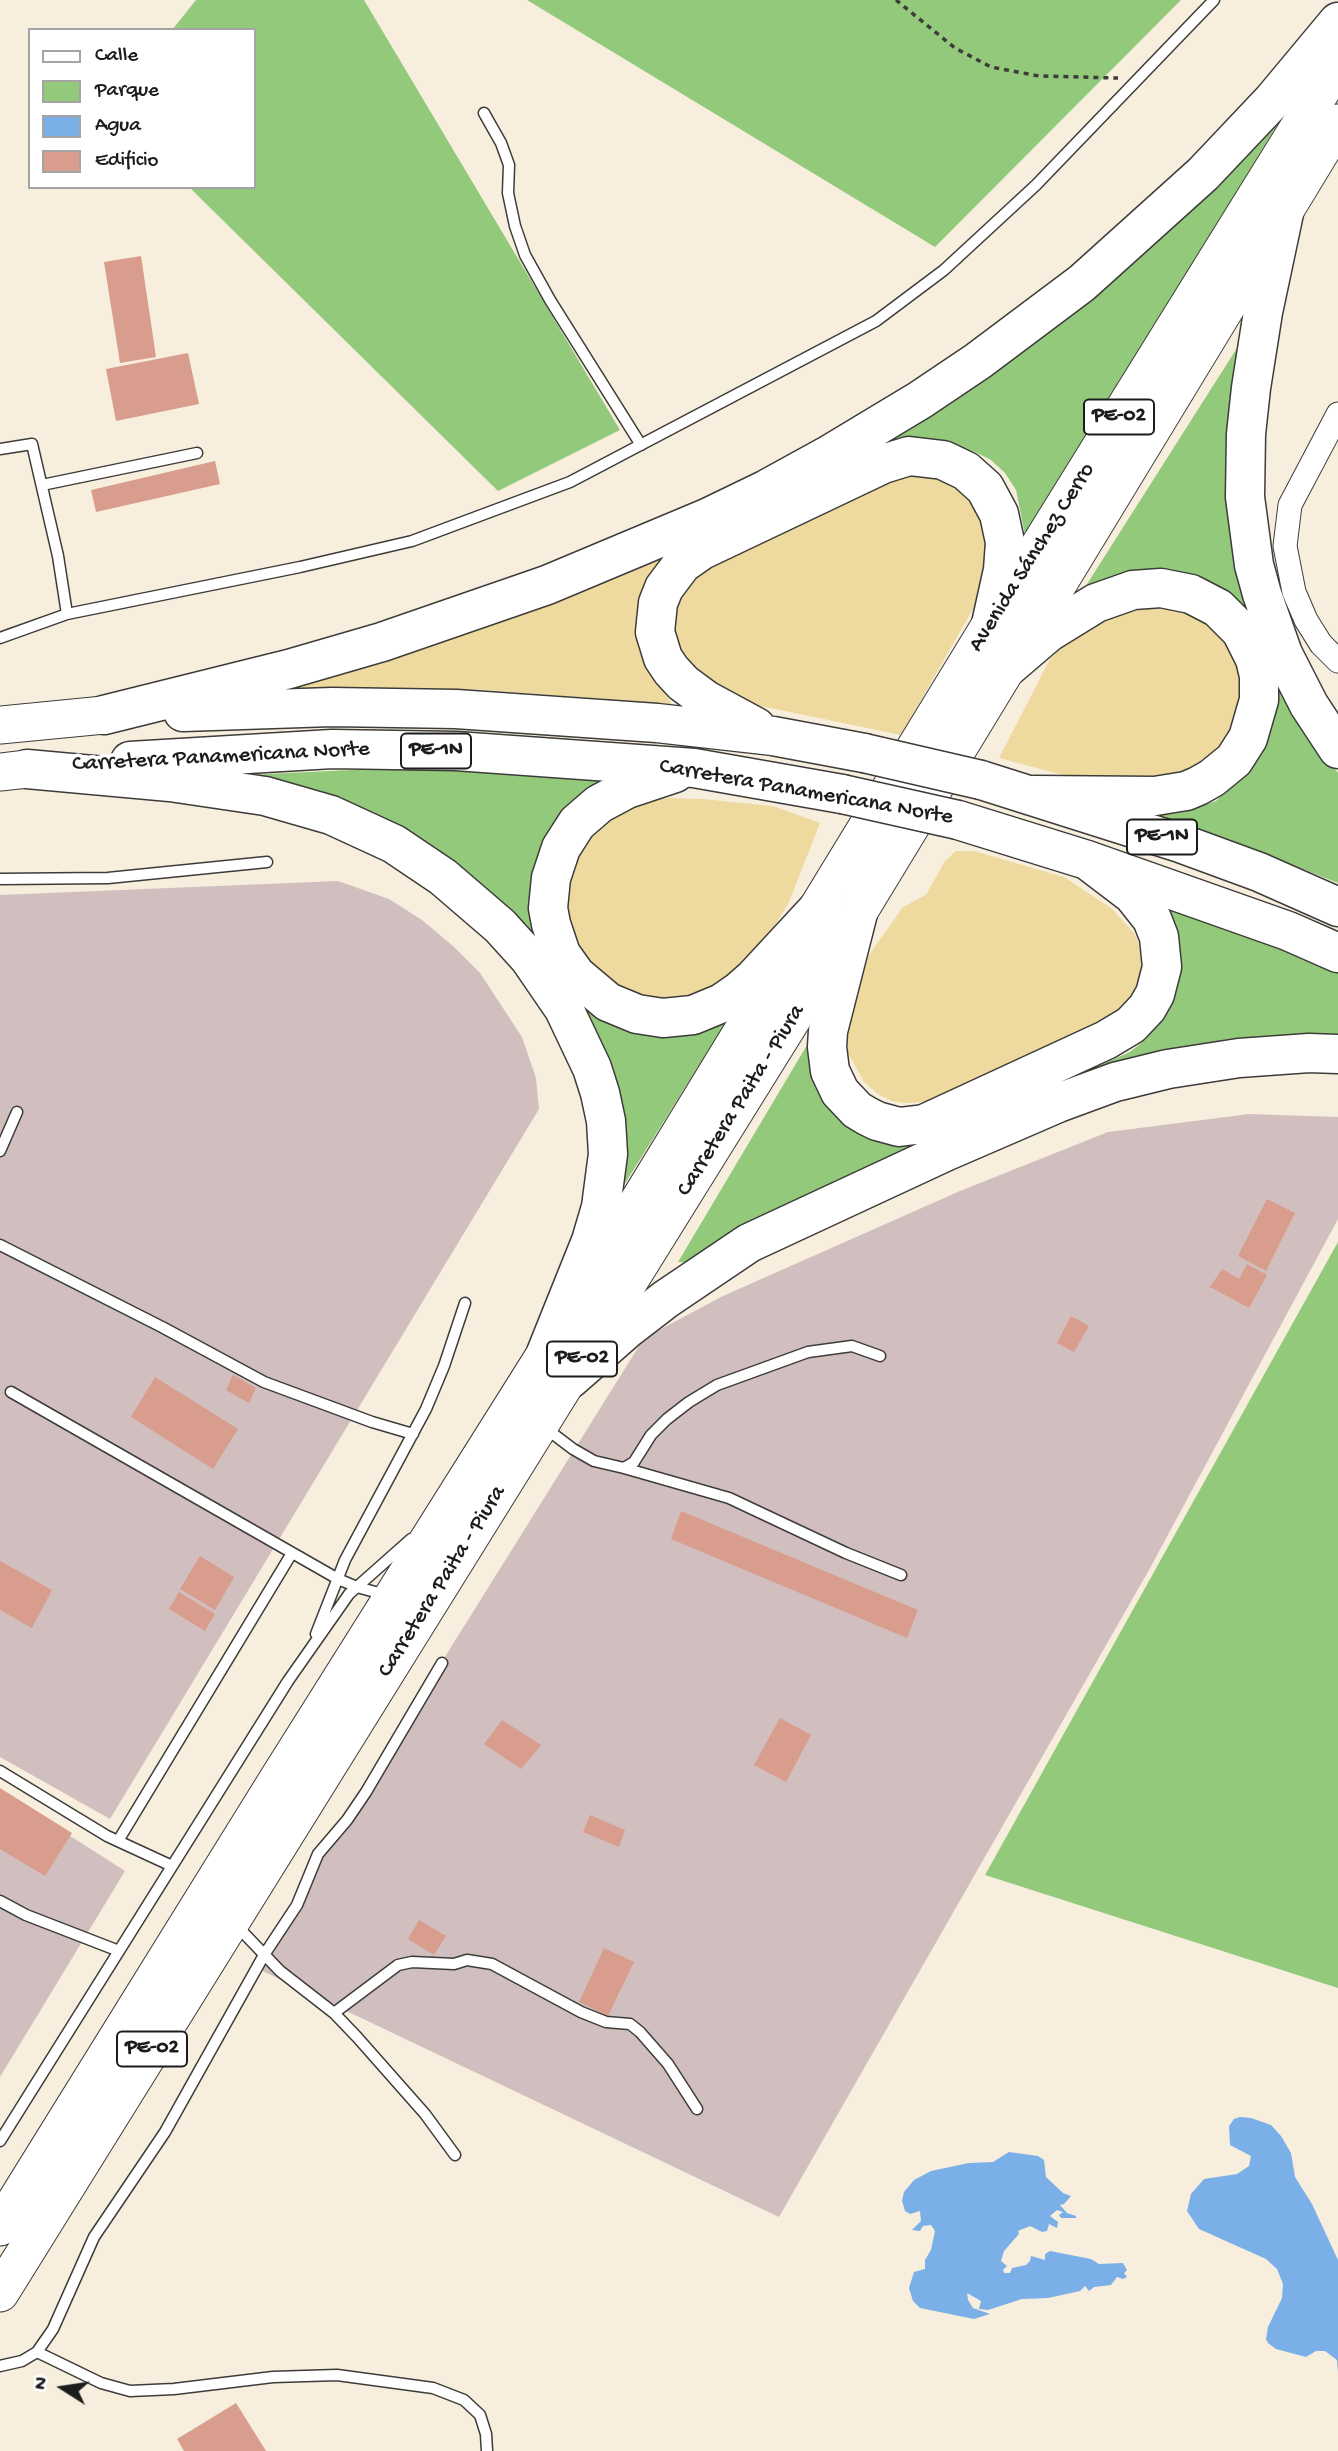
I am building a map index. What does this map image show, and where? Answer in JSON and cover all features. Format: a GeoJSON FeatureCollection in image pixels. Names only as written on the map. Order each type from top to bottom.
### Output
{"type":"FeatureCollection","features":[{"type":"Feature","properties":{"kind":"highway"},"geometry":{"type":"LineString","coordinates":[[104,715],[382,642],[547,585],[706,518],[827,456],[920,400],[1082,284],[1203,174],[1273,100],[1338,22]]}},
{"type":"Feature","properties":{"kind":"highway","name":"Avenida Sánchez Cerro"},"geometry":{"type":"LineString","coordinates":[[817,910],[1338,64]]}},
{"type":"Feature","properties":{"kind":"highway","name":"Avenida Sánchez Cerro"},"geometry":{"type":"LineString","coordinates":[[883,870],[1338,123]]}},
{"type":"Feature","properties":{"kind":"highway"},"geometry":{"type":"LineString","coordinates":[[1284,213],[1263,312],[1251,388],[1246,434],[1245,497],[1254,565],[1283,654],[1309,705],[1338,749]]}},
{"type":"Feature","properties":{"kind":"highway"},"geometry":{"type":"LineString","coordinates":[[773,736],[706,700],[682,683],[663,658],[657,644],[656,617],[664,588],[682,564],[702,550],[883,464],[909,456],[943,460],[966,471],[985,488],[1003,526],[1005,556],[991,624]]}},
{"type":"Feature","properties":{"kind":"highway"},"geometry":{"type":"LineString","coordinates":[[1008,667],[1049,632],[1097,603],[1133,590],[1161,588],[1191,594],[1225,614],[1241,631],[1250,646],[1259,676],[1259,700],[1248,738],[1224,769],[1198,786],[1186,791],[1155,796],[1034,795]]}},
{"type":"Feature","properties":{"kind":"highway","name":"Carretera Panamericana Norte"},"geometry":{"type":"LineString","coordinates":[[0,725],[104,715],[332,707],[456,709],[630,721],[773,736],[863,753],[1034,795],[1259,872],[1338,907]]}},
{"type":"Feature","properties":{"kind":"highway","name":"Carretera Panamericana Norte"},"geometry":{"type":"LineString","coordinates":[[13,771],[178,757],[332,749],[469,752],[694,768],[842,794],[958,820],[1087,860],[1288,931],[1338,953]]}},
{"type":"Feature","properties":{"kind":"highway"},"geometry":{"type":"LineString","coordinates":[[694,768],[615,794],[587,813],[569,834],[555,862],[548,892],[548,908],[561,954],[576,975],[597,994],[620,1009],[663,1018],[693,1015],[722,1003],[746,985],[817,910]]}},
{"type":"Feature","properties":{"kind":"highway"},"geometry":{"type":"LineString","coordinates":[[13,771],[170,782],[265,796],[331,815],[394,844],[443,877],[500,926],[529,958],[564,1009],[592,1068],[606,1121],[608,1154],[598,1218],[558,1366]]}},
{"type":"Feature","properties":{"kind":"highway"},"geometry":{"type":"LineString","coordinates":[[858,913],[828,1031],[830,1071],[840,1092],[867,1116],[899,1126],[924,1124],[1106,1040],[1131,1025],[1147,1008],[1155,994],[1162,967],[1159,937],[1152,919],[1133,895],[1087,860]]}},
{"type":"Feature","properties":{"kind":"highway","name":"Carretera Paita - Piura"},"geometry":{"type":"LineString","coordinates":[[0,2227],[452,1503],[558,1366],[858,913],[883,870]]}},
{"type":"Feature","properties":{"kind":"highway","name":"Carretera Paita - Piura"},"geometry":{"type":"LineString","coordinates":[[0,2294],[541,1425],[558,1366],[817,910]]}},
{"type":"Feature","properties":{"kind":"highway"},"geometry":{"type":"LineString","coordinates":[[558,1366],[627,1329],[716,1264],[750,1243],[947,1151],[1058,1103],[1115,1082],[1180,1067],[1283,1055],[1338,1054]]}},
{"type":"Feature","properties":{"kind":"street"},"geometry":{"type":"LineString","coordinates":[[1338,414],[1290,505],[1284,546],[1294,592],[1307,620],[1321,644],[1338,661]]}},
{"type":"Feature","properties":{"kind":"lane"},"geometry":{"type":"LineString","coordinates":[[0,638],[67,614],[300,567],[412,541],[570,482],[641,445],[876,321],[944,270],[1026,194],[1214,0]]}},
{"type":"Feature","properties":{"kind":"lane"},"geometry":{"type":"LineString","coordinates":[[484,113],[509,164],[508,193],[525,255],[550,300],[641,445]]}},
{"type":"Feature","properties":{"kind":"lane"},"geometry":{"type":"LineString","coordinates":[[0,449],[32,444],[58,556],[67,614]]}},
{"type":"Feature","properties":{"kind":"lane"},"geometry":{"type":"LineString","coordinates":[[42,485],[197,453]]}},
{"type":"Feature","properties":{"kind":"lane"},"geometry":{"type":"LineString","coordinates":[[0,879],[108,878],[267,862]]}},
{"type":"Feature","properties":{"kind":"lane"},"geometry":{"type":"LineString","coordinates":[[0,1151],[17,1112]]}},
{"type":"Feature","properties":{"kind":"lane"},"geometry":{"type":"LineString","coordinates":[[0,1245],[162,1326],[264,1382],[372,1422],[413,1434]]}},
{"type":"Feature","properties":{"kind":"lane"},"geometry":{"type":"LineString","coordinates":[[310,1650],[345,1560],[413,1434],[444,1366],[465,1303]]}},
{"type":"Feature","properties":{"kind":"lane"},"geometry":{"type":"LineString","coordinates":[[624,1468],[634,1462],[651,1435],[667,1419],[717,1385],[808,1352],[852,1346],[880,1356]]}},
{"type":"Feature","properties":{"kind":"lane"},"geometry":{"type":"LineString","coordinates":[[11,1392],[338,1579],[393,1597]]}},
{"type":"Feature","properties":{"kind":"lane"},"geometry":{"type":"LineString","coordinates":[[541,1425],[594,1461],[729,1498],[846,1553],[901,1575]]}},
{"type":"Feature","properties":{"kind":"lane"},"geometry":{"type":"LineString","coordinates":[[0,2141],[288,1681],[349,1594],[452,1503]]}},
{"type":"Feature","properties":{"kind":"lane"},"geometry":{"type":"LineString","coordinates":[[118,1841],[292,1553]]}},
{"type":"Feature","properties":{"kind":"lane"},"geometry":{"type":"LineString","coordinates":[[0,2366],[22,2361],[37,2351],[52,2329],[94,2237],[165,2132],[264,1955],[297,1905],[318,1854],[347,1820],[366,1792],[442,1663]]}},
{"type":"Feature","properties":{"kind":"lane"},"geometry":{"type":"LineString","coordinates":[[0,1771],[118,1841],[172,1866]]}},
{"type":"Feature","properties":{"kind":"lane"},"geometry":{"type":"LineString","coordinates":[[0,1901],[26,1915],[119,1951]]}},
{"type":"Feature","properties":{"kind":"lane"},"geometry":{"type":"LineString","coordinates":[[232,1921],[280,1971],[334,2013],[425,2114],[455,2155]]}},
{"type":"Feature","properties":{"kind":"lane"},"geometry":{"type":"LineString","coordinates":[[334,2013],[398,1965],[412,1962],[454,1964],[467,1961],[492,1964],[581,2012],[606,2022],[630,2024],[668,2064],[697,2109]]}},
{"type":"Feature","properties":{"kind":"lane"},"geometry":{"type":"LineString","coordinates":[[37,2351],[101,2383],[130,2391],[174,2389],[273,2377],[337,2375],[433,2388],[464,2400],[480,2416],[486,2434],[487,2451]]}},
{"type":"Feature","properties":{"kind":"path"},"geometry":{"type":"LineString","coordinates":[[896,0],[955,48],[991,67],[1039,76],[1138,78]]}},
{"type":"Feature","properties":{"kind":"shaded area"},"geometry":{"type":"Polygon","coordinates":[[[338,881],[389,899],[422,920],[480,973],[522,1037],[536,1078],[539,1109],[110,1819],[0,1757],[0,895],[338,881]]]}},
{"type":"Feature","properties":{"kind":"shaded area"},"geometry":{"type":"Polygon","coordinates":[[[1249,1114],[1338,1117],[1338,1219],[1149,1570],[779,2217],[252,1966],[644,1338],[723,1296],[960,1191],[1108,1132],[1249,1114]]]}},
{"type":"Feature","properties":{"kind":"shaded area"},"geometry":{"type":"Polygon","coordinates":[[[0,1791],[125,1871],[0,2077],[0,1791]]]}},
{"type":"Feature","properties":{"kind":"green space"},"geometry":{"type":"Polygon","coordinates":[[[196,0],[364,0],[620,430],[498,491],[191,189],[256,189],[256,28],[174,28],[196,0]]]}},
{"type":"Feature","properties":{"kind":"green space"},"geometry":{"type":"Polygon","coordinates":[[[527,0],[1181,0],[935,247],[527,0]]]}},
{"type":"Feature","properties":{"kind":"green space"},"geometry":{"type":"Polygon","coordinates":[[[1286,110],[1026,540],[1016,490],[1005,473],[991,460],[975,452],[935,444],[838,468],[1286,110]]]}},
{"type":"Feature","properties":{"kind":"green space"},"geometry":{"type":"Polygon","coordinates":[[[1251,326],[1255,625],[1075,603],[1251,326]]]}},
{"type":"Feature","properties":{"kind":"green space"},"geometry":{"type":"Polygon","coordinates":[[[1268,657],[1313,740],[1338,773],[1338,883],[1235,842],[1156,815],[1180,813],[1216,801],[1246,771],[1268,657]]]}},
{"type":"Feature","properties":{"kind":"green space"},"geometry":{"type":"Polygon","coordinates":[[[449,769],[625,780],[544,958],[508,918],[225,776],[351,770],[449,769]]]}},
{"type":"Feature","properties":{"kind":"green space"},"geometry":{"type":"Polygon","coordinates":[[[1147,894],[1269,941],[1338,972],[1338,1043],[1001,1108],[1130,1052],[1146,1039],[1170,1009],[1176,995],[1181,959],[1174,933],[1147,894]]]}},
{"type":"Feature","properties":{"kind":"green space"},"geometry":{"type":"Polygon","coordinates":[[[567,989],[734,1009],[614,1201],[567,989]]]}},
{"type":"Feature","properties":{"kind":"green space"},"geometry":{"type":"Polygon","coordinates":[[[810,1040],[811,1061],[935,1135],[692,1263],[678,1262],[810,1040]]]}},
{"type":"Feature","properties":{"kind":"green space"},"geometry":{"type":"Polygon","coordinates":[[[1338,1242],[1338,1988],[985,1875],[1338,1242]]]}},
{"type":"Feature","properties":{"kind":"sand"},"geometry":{"type":"Polygon","coordinates":[[[900,473],[953,478],[989,524],[985,588],[901,735],[732,700],[683,669],[674,632],[675,617],[681,599],[694,579],[706,569],[900,473]]]}},
{"type":"Feature","properties":{"kind":"sand"},"geometry":{"type":"Polygon","coordinates":[[[749,513],[666,565],[648,669],[672,704],[470,689],[278,690],[451,639],[630,568],[749,513]]]}},
{"type":"Feature","properties":{"kind":"sand"},"geometry":{"type":"Polygon","coordinates":[[[1121,602],[1198,608],[1239,654],[1244,713],[1209,771],[1101,785],[999,758],[1049,661],[1078,629],[1121,602]]]}},
{"type":"Feature","properties":{"kind":"sand"},"geometry":{"type":"Polygon","coordinates":[[[668,798],[773,806],[820,823],[789,902],[762,946],[709,993],[664,1004],[594,977],[566,939],[563,878],[596,824],[639,802],[668,798]]]}},
{"type":"Feature","properties":{"kind":"sand"},"geometry":{"type":"Polygon","coordinates":[[[956,851],[974,851],[1064,877],[1111,908],[1134,933],[1138,942],[1142,962],[1139,983],[1131,999],[1104,1024],[926,1102],[892,1101],[864,1082],[848,1053],[847,1026],[855,992],[869,955],[903,907],[926,895],[945,861],[956,851]]]}},
{"type":"Feature","properties":{"kind":"water"},"geometry":{"type":"Polygon","coordinates":[[[1240,2117],[1271,2125],[1281,2136],[1291,2153],[1295,2177],[1312,2204],[1338,2260],[1338,2373],[1337,2360],[1325,2351],[1316,2351],[1306,2357],[1276,2349],[1268,2343],[1268,2327],[1282,2298],[1283,2284],[1277,2269],[1266,2259],[1199,2229],[1187,2211],[1191,2194],[1204,2179],[1237,2174],[1249,2166],[1251,2156],[1230,2145],[1229,2126],[1234,2119],[1240,2117]]]}},
{"type":"Feature","properties":{"kind":"water"},"geometry":{"type":"Polygon","coordinates":[[[1009,2152],[1038,2156],[1044,2160],[1046,2177],[1063,2193],[1071,2196],[1060,2205],[1076,2218],[1061,2218],[1059,2215],[1063,2212],[1057,2210],[1050,2216],[1058,2222],[1057,2228],[1049,2224],[1047,2231],[1042,2232],[1030,2226],[1018,2231],[1019,2234],[1004,2251],[1001,2261],[1007,2266],[1003,2270],[1004,2273],[1026,2265],[1031,2256],[1045,2260],[1045,2254],[1050,2251],[1091,2259],[1099,2264],[1123,2263],[1127,2277],[1117,2277],[1111,2285],[1094,2287],[1089,2291],[1085,2286],[1080,2291],[1048,2298],[1022,2299],[988,2310],[979,2309],[981,2301],[967,2293],[973,2308],[990,2314],[974,2319],[920,2308],[913,2301],[909,2288],[914,2272],[925,2269],[925,2260],[931,2250],[935,2231],[931,2225],[923,2226],[920,2231],[912,2230],[921,2221],[920,2211],[910,2214],[905,2211],[902,2201],[904,2192],[914,2180],[931,2171],[969,2163],[993,2162],[1009,2152]]]}},
{"type":"Feature","properties":{"kind":"building"},"geometry":{"type":"Polygon","coordinates":[[[141,256],[156,357],[120,363],[104,262],[141,256]]]}},
{"type":"Feature","properties":{"kind":"building"},"geometry":{"type":"Polygon","coordinates":[[[188,353],[199,404],[116,421],[106,369],[188,353]]]}},
{"type":"Feature","properties":{"kind":"building"},"geometry":{"type":"Polygon","coordinates":[[[215,461],[220,484],[96,512],[91,490],[215,461]]]}},
{"type":"Feature","properties":{"kind":"building"},"geometry":{"type":"Polygon","coordinates":[[[1267,1199],[1295,1213],[1266,1271],[1238,1256],[1267,1199]]]}},
{"type":"Feature","properties":{"kind":"building"},"geometry":{"type":"Polygon","coordinates":[[[1247,1264],[1267,1275],[1249,1308],[1210,1287],[1222,1269],[1239,1279],[1247,1264]]]}},
{"type":"Feature","properties":{"kind":"building"},"geometry":{"type":"Polygon","coordinates":[[[1071,1316],[1089,1326],[1074,1352],[1057,1343],[1071,1316]]]}},
{"type":"Feature","properties":{"kind":"building"},"geometry":{"type":"Polygon","coordinates":[[[233,1375],[256,1388],[249,1403],[226,1390],[233,1375]]]}},
{"type":"Feature","properties":{"kind":"building"},"geometry":{"type":"Polygon","coordinates":[[[155,1377],[238,1429],[213,1469],[131,1417],[155,1377]]]}},
{"type":"Feature","properties":{"kind":"building"},"geometry":{"type":"Polygon","coordinates":[[[681,1511],[918,1610],[907,1638],[671,1539],[681,1511]]]}},
{"type":"Feature","properties":{"kind":"building"},"geometry":{"type":"Polygon","coordinates":[[[200,1556],[234,1577],[215,1610],[180,1589],[200,1556]]]}},
{"type":"Feature","properties":{"kind":"building"},"geometry":{"type":"Polygon","coordinates":[[[0,1561],[52,1590],[32,1628],[0,1610],[0,1561]]]}},
{"type":"Feature","properties":{"kind":"building"},"geometry":{"type":"Polygon","coordinates":[[[179,1592],[215,1614],[205,1631],[169,1609],[179,1592]]]}},
{"type":"Feature","properties":{"kind":"building"},"geometry":{"type":"Polygon","coordinates":[[[780,1718],[811,1735],[786,1782],[754,1765],[780,1718]]]}},
{"type":"Feature","properties":{"kind":"building"},"geometry":{"type":"Polygon","coordinates":[[[502,1720],[541,1745],[521,1769],[484,1744],[502,1720]]]}},
{"type":"Feature","properties":{"kind":"building"},"geometry":{"type":"Polygon","coordinates":[[[0,1788],[72,1833],[45,1876],[0,1849],[0,1788]]]}},
{"type":"Feature","properties":{"kind":"building"},"geometry":{"type":"Polygon","coordinates":[[[590,1815],[625,1830],[619,1847],[583,1832],[590,1815]]]}},
{"type":"Feature","properties":{"kind":"building"},"geometry":{"type":"Polygon","coordinates":[[[419,1920],[446,1936],[434,1955],[408,1939],[419,1920]]]}},
{"type":"Feature","properties":{"kind":"building"},"geometry":{"type":"Polygon","coordinates":[[[604,1948],[634,1962],[608,2016],[579,2002],[604,1948]]]}},
{"type":"Feature","properties":{"kind":"building"},"geometry":{"type":"Polygon","coordinates":[[[236,2403],[266,2451],[184,2451],[177,2439],[236,2403]]]}}]}
